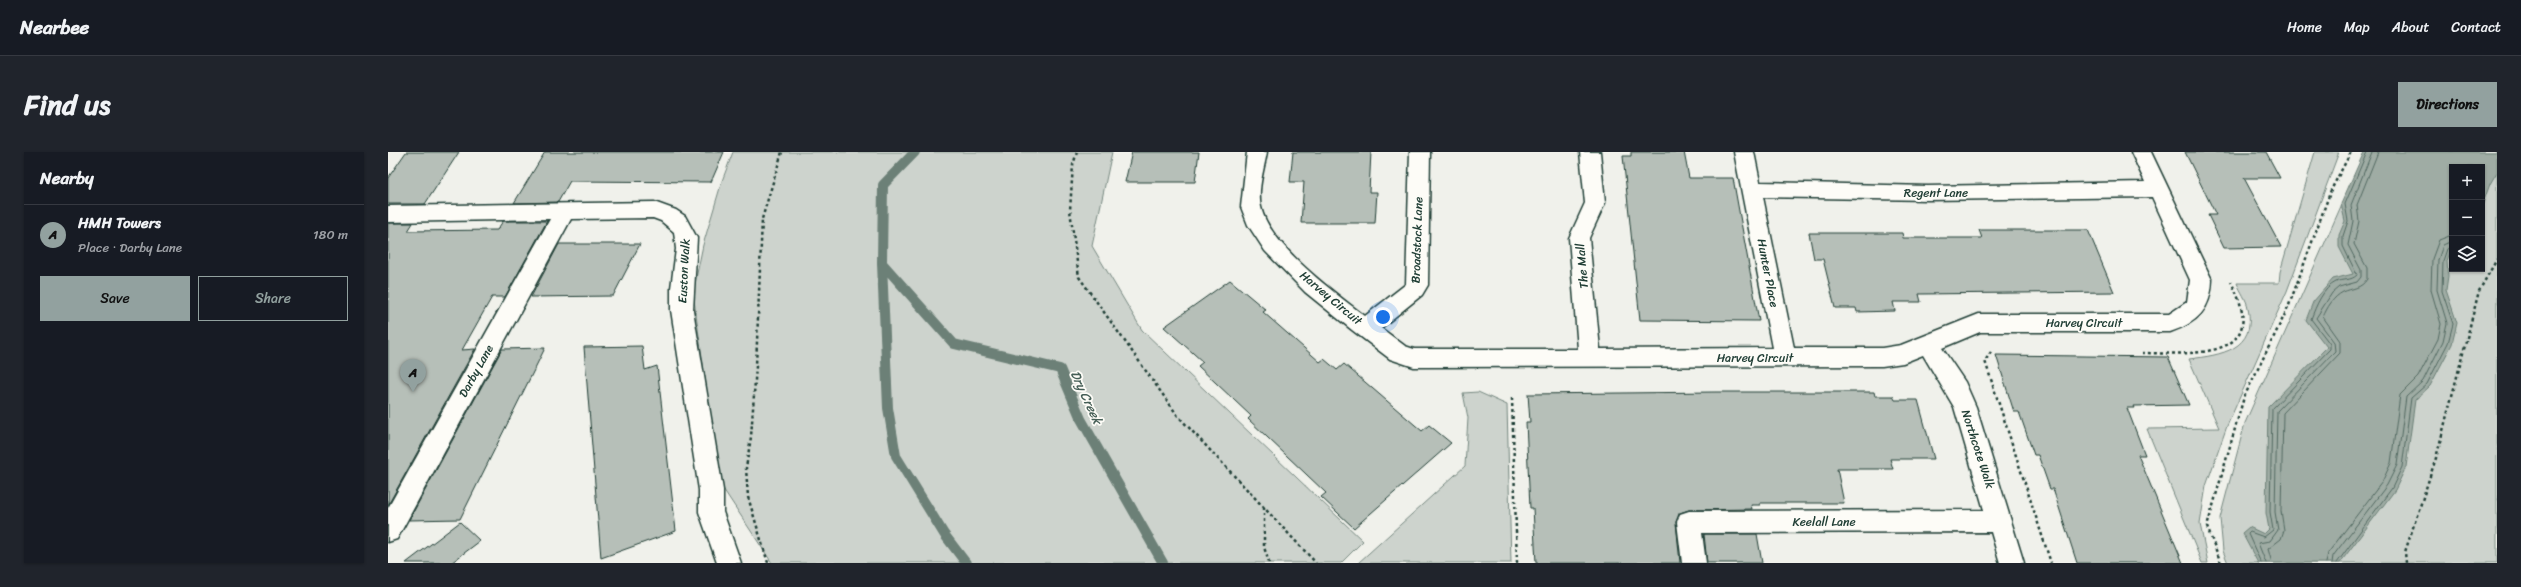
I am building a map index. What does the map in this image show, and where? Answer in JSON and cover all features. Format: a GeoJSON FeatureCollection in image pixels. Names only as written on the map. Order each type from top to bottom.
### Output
{"type":"FeatureCollection","features":[{"type":"Feature","properties":{"kind":"street","name":"Harvey Circuit"},"geometry":{"type":"LineString","coordinates":[[1257,152],[1251,205],[1258,227],[1264,237],[1277,253],[1366,328],[1398,353],[1414,358],[1882,357],[1903,354],[1979,323],[2170,323],[2187,317],[2196,308],[2202,296],[2201,280],[2141,152]]}},
{"type":"Feature","properties":{"kind":"street","name":"Broadstock Lane"},"geometry":{"type":"LineString","coordinates":[[1366,328],[1415,289],[1417,285],[1420,152]]}},
{"type":"Feature","properties":{"kind":"street","name":"The Mall"},"geometry":{"type":"LineString","coordinates":[[1590,152],[1595,203],[1579,238],[1590,358]]}},
{"type":"Feature","properties":{"kind":"street"},"geometry":{"type":"LineString","coordinates":[[1744,152],[1752,189]]}},
{"type":"Feature","properties":{"kind":"street","name":"Regent Lane"},"geometry":{"type":"LineString","coordinates":[[1752,189],[1928,193],[2158,189]]}},
{"type":"Feature","properties":{"kind":"street","name":"Hunter Place"},"geometry":{"type":"LineString","coordinates":[[1752,189],[1785,358]]}},
{"type":"Feature","properties":{"kind":"street","name":"Euston Walk"},"geometry":{"type":"LineString","coordinates":[[388,214],[654,210],[670,214],[679,222],[686,234],[688,244],[682,284],[682,310],[711,490],[711,512],[728,563]]}},
{"type":"Feature","properties":{"kind":"street","name":"Darby Lane"},"geometry":{"type":"LineString","coordinates":[[388,531],[565,212]]}},
{"type":"Feature","properties":{"kind":"street","name":"Northcote Walk"},"geometry":{"type":"LineString","coordinates":[[1927,343],[1956,388],[1965,407],[2012,563]]}},
{"type":"Feature","properties":{"kind":"street","name":"Keelall Lane"},"geometry":{"type":"LineString","coordinates":[[1694,563],[1689,522],[2000,521]]}},
{"type":"Feature","properties":{"kind":"path"},"geometry":{"type":"LineString","coordinates":[[768,563],[748,497],[746,468],[751,437],[755,390],[762,219],[782,152]]}},
{"type":"Feature","properties":{"kind":"path"},"geometry":{"type":"LineString","coordinates":[[1077,152],[1073,165],[1070,210],[1079,277],[1178,416],[1316,563]]}},
{"type":"Feature","properties":{"kind":"path"},"geometry":{"type":"LineString","coordinates":[[2221,563],[2207,527],[2244,397],[2288,308],[2332,190],[2351,152]]}},
{"type":"Feature","properties":{"kind":"path"},"geometry":{"type":"LineString","coordinates":[[2406,563],[2405,552],[2436,458],[2480,291],[2497,259]]}},
{"type":"Feature","properties":{"kind":"path"},"geometry":{"type":"LineString","coordinates":[[2136,353],[2217,350],[2232,342],[2240,332],[2244,319],[2239,296],[2228,274]]}},
{"type":"Feature","properties":{"kind":"path"},"geometry":{"type":"LineString","coordinates":[[1997,352],[1989,352],[1985,361],[2051,563]]}},
{"type":"Feature","properties":{"kind":"path"},"geometry":{"type":"LineString","coordinates":[[1512,398],[1517,563]]}},
{"type":"Feature","properties":{"kind":"path"},"geometry":{"type":"LineString","coordinates":[[1264,506],[1264,547],[1269,563]]}},
{"type":"Feature","properties":{"kind":"shaded area"},"geometry":{"type":"Polygon","coordinates":[[[733,152],[1112,152],[1092,246],[1142,330],[1363,541],[1341,563],[772,563],[720,484],[693,293],[703,245],[722,181],[733,152]]]}},
{"type":"Feature","properties":{"kind":"shaded area"},"geometry":{"type":"Polygon","coordinates":[[[2315,152],[2339,152],[2287,291],[2227,426],[2206,486],[2200,524],[2208,563],[2202,563],[2147,429],[2219,428],[2189,359],[2224,352],[2234,348],[2242,342],[2247,333],[2249,322],[2248,308],[2237,283],[2279,283],[2280,272],[2315,152]]]}},
{"type":"Feature","properties":{"kind":"shaded area"},"geometry":{"type":"Polygon","coordinates":[[[2365,152],[2497,152],[2497,563],[2228,563],[2223,551],[2220,518],[2245,423],[2365,152]]]}},
{"type":"Feature","properties":{"kind":"shaded area"},"geometry":{"type":"Polygon","coordinates":[[[1478,392],[1507,405],[1511,563],[1358,563],[1465,466],[1468,418],[1463,393],[1478,392]]]}},
{"type":"Feature","properties":{"kind":"water"},"geometry":{"type":"Polygon","coordinates":[[[2364,152],[2497,152],[2497,172],[2490,184],[2485,198],[2485,164],[2449,164],[2449,255],[2447,261],[2448,276],[2446,290],[2457,323],[2452,344],[2430,386],[2415,400],[2406,467],[2395,490],[2340,563],[2258,563],[2242,533],[2249,527],[2264,534],[2269,529],[2266,513],[2268,407],[2327,347],[2306,320],[2313,302],[2333,279],[2353,274],[2339,247],[2339,235],[2345,221],[2341,204],[2364,152]]]}},
{"type":"Feature","properties":{"kind":"building"},"geometry":{"type":"Polygon","coordinates":[[[406,152],[459,152],[425,204],[388,204],[388,178],[406,152]]]}},
{"type":"Feature","properties":{"kind":"building"},"geometry":{"type":"Polygon","coordinates":[[[545,152],[724,152],[711,182],[570,181],[558,202],[514,203],[545,152]]]}},
{"type":"Feature","properties":{"kind":"building"},"geometry":{"type":"Polygon","coordinates":[[[1132,152],[1199,152],[1195,182],[1125,182],[1132,152]]]}},
{"type":"Feature","properties":{"kind":"building"},"geometry":{"type":"Polygon","coordinates":[[[1293,152],[1371,152],[1369,192],[1377,192],[1375,223],[1301,223],[1304,182],[1290,182],[1293,152]]]}},
{"type":"Feature","properties":{"kind":"building"},"geometry":{"type":"Polygon","coordinates":[[[1631,152],[1684,152],[1689,178],[1733,178],[1759,321],[1640,320],[1623,156],[1631,156],[1631,152]]]}},
{"type":"Feature","properties":{"kind":"building"},"geometry":{"type":"Polygon","coordinates":[[[2185,152],[2266,152],[2280,178],[2244,178],[2281,247],[2224,248],[2208,215],[2216,215],[2185,152]]]}},
{"type":"Feature","properties":{"kind":"building"},"geometry":{"type":"Polygon","coordinates":[[[503,221],[547,221],[505,297],[492,297],[462,350],[475,349],[388,505],[388,223],[413,223],[408,231],[497,230],[503,221]]]}},
{"type":"Feature","properties":{"kind":"building"},"geometry":{"type":"Polygon","coordinates":[[[1979,230],[2088,230],[2114,292],[1919,294],[1921,302],[1893,302],[1895,311],[1857,312],[1856,308],[1835,308],[1823,259],[1814,259],[1809,233],[1902,233],[1903,238],[1982,238],[1979,230]]]}},
{"type":"Feature","properties":{"kind":"building"},"geometry":{"type":"Polygon","coordinates":[[[559,244],[640,244],[613,296],[531,297],[559,244]]]}},
{"type":"Feature","properties":{"kind":"building"},"geometry":{"type":"Polygon","coordinates":[[[1230,280],[1266,310],[1263,312],[1320,362],[1324,359],[1337,370],[1344,364],[1422,431],[1429,425],[1451,443],[1354,528],[1321,497],[1326,493],[1248,419],[1251,416],[1198,366],[1203,362],[1164,327],[1230,280]]]}},
{"type":"Feature","properties":{"kind":"building"},"geometry":{"type":"Polygon","coordinates":[[[642,346],[645,370],[657,366],[676,531],[601,558],[584,347],[642,346]]]}},
{"type":"Feature","properties":{"kind":"building"},"geometry":{"type":"Polygon","coordinates":[[[545,348],[460,519],[409,520],[502,349],[545,348]]]}},
{"type":"Feature","properties":{"kind":"building"},"geometry":{"type":"Polygon","coordinates":[[[1996,355],[2168,357],[2189,405],[2134,406],[2135,408],[2127,408],[2145,455],[2138,455],[2183,563],[2077,563],[2053,489],[2050,489],[2038,455],[2034,455],[2019,412],[2014,412],[1996,355]]]}},
{"type":"Feature","properties":{"kind":"building"},"geometry":{"type":"Polygon","coordinates":[[[1874,392],[1875,396],[1893,396],[1895,400],[1918,400],[1934,459],[1890,459],[1893,469],[1837,469],[1844,503],[1760,503],[1760,505],[1751,505],[1752,509],[1689,510],[1680,513],[1676,522],[1680,563],[1536,563],[1533,508],[1530,508],[1526,422],[1530,422],[1528,394],[1874,392]]]}},
{"type":"Feature","properties":{"kind":"building"},"geometry":{"type":"Polygon","coordinates":[[[460,522],[480,541],[451,563],[406,563],[460,522]]]}},
{"type":"Feature","properties":{"kind":"building"},"geometry":{"type":"Polygon","coordinates":[[[1704,534],[1757,534],[1762,563],[1707,563],[1704,534]]]}},
{"type":"Feature","properties":{"kind":"waterway","name":"Dry Creek"},"geometry":{"type":"LineString","coordinates":[[882,263],[883,185],[915,152]]}},
{"type":"Feature","properties":{"kind":"waterway","name":"Dry Creek"},"geometry":{"type":"LineString","coordinates":[[882,263],[954,344],[1060,369],[1081,419],[1163,563]]}},
{"type":"Feature","properties":{"kind":"waterway","name":"Dry Creek"},"geometry":{"type":"LineString","coordinates":[[882,263],[888,408],[896,456],[944,534],[966,563]]}},
{"type":"Feature","properties":{"kind":"place","name":"HMH Towers"},"geometry":{"type":"Point","coordinates":[413,392]}}]}
